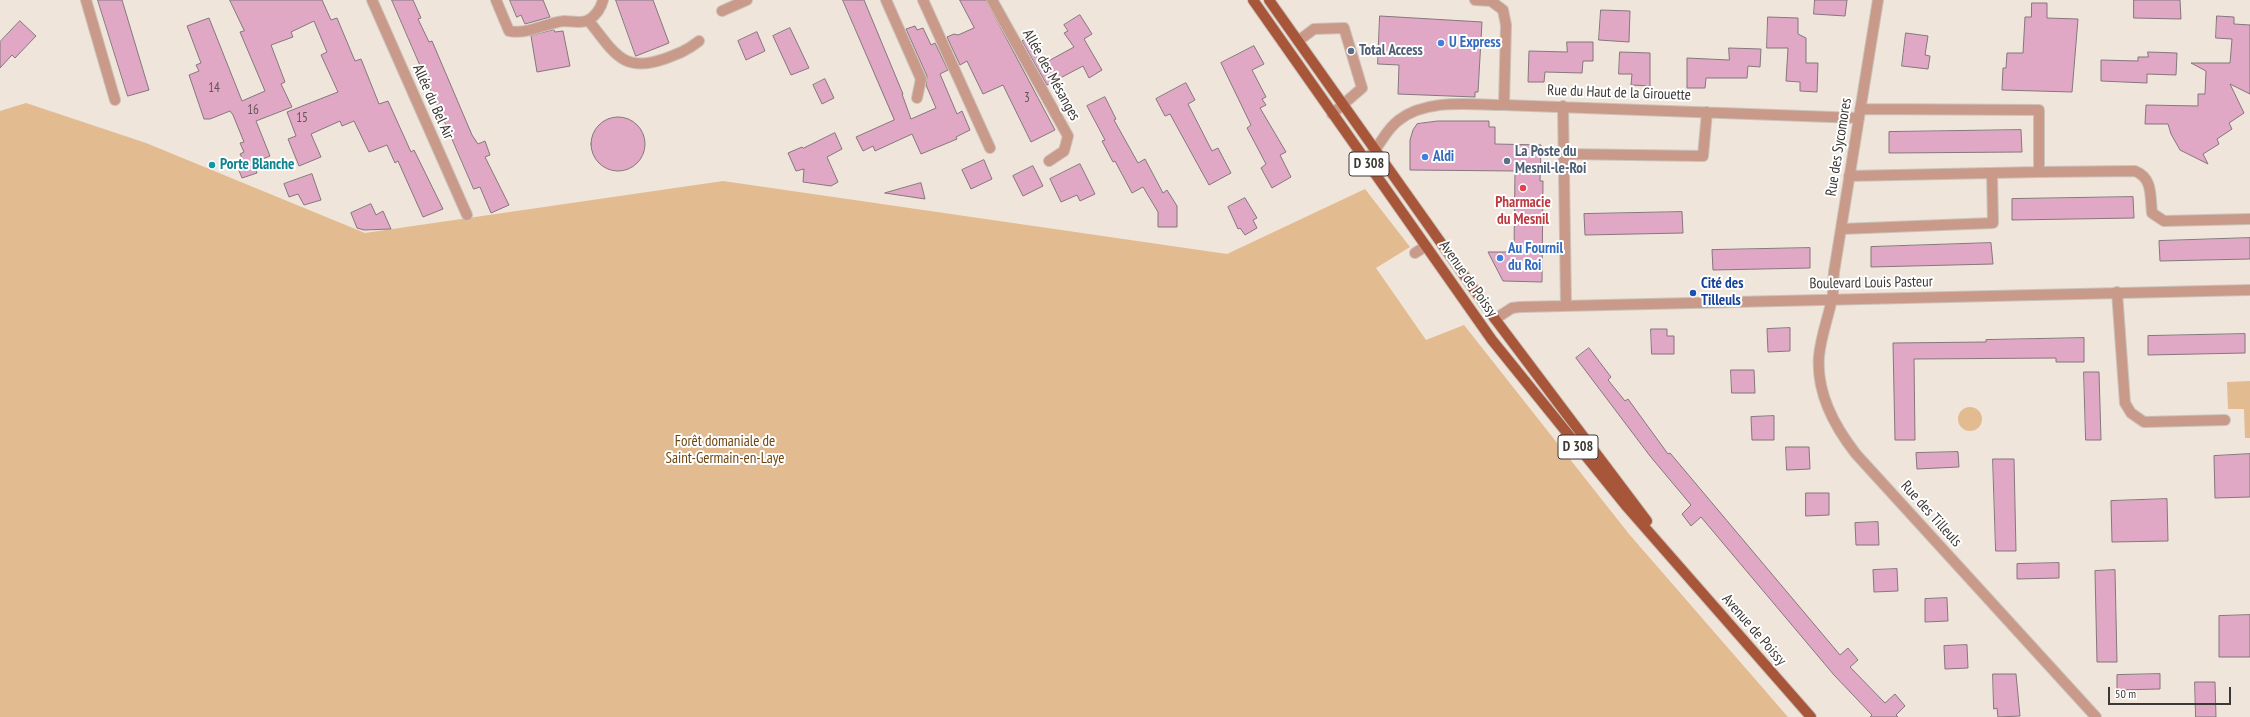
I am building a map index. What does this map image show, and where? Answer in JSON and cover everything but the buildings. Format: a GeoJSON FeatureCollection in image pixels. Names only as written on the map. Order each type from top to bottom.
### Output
{"type":"FeatureCollection","features":[{"type":"Feature","properties":{"kind":"main road","name":"Avenue de Poissy"},"geometry":{"type":"LineString","coordinates":[[1253,0],[1484,328],[1627,508],[1811,717]]}},
{"type":"Feature","properties":{"kind":"main road","name":"Avenue de Poissy"},"geometry":{"type":"LineString","coordinates":[[1269,0],[1343,106],[1377,150],[1495,319],[1607,466],[1676,562]]}},
{"type":"Feature","properties":{"kind":"main road"},"geometry":{"type":"LineString","coordinates":[[1484,328],[1495,319]]}},
{"type":"Feature","properties":{"kind":"street"},"geometry":{"type":"LineString","coordinates":[[86,0],[115,100]]}},
{"type":"Feature","properties":{"kind":"street","name":"Allée du Bel Air"},"geometry":{"type":"LineString","coordinates":[[372,0],[467,215]]}},
{"type":"Feature","properties":{"kind":"street"},"geometry":{"type":"LineString","coordinates":[[496,0],[509,31],[520,33],[565,21],[581,22],[588,20],[597,13],[603,0]]}},
{"type":"Feature","properties":{"kind":"street"},"geometry":{"type":"LineString","coordinates":[[722,11],[747,0]]}},
{"type":"Feature","properties":{"kind":"street"},"geometry":{"type":"LineString","coordinates":[[886,0],[920,79],[917,98]]}},
{"type":"Feature","properties":{"kind":"street"},"geometry":{"type":"LineString","coordinates":[[923,0],[990,148]]}},
{"type":"Feature","properties":{"kind":"street","name":"Allée des Mésanges"},"geometry":{"type":"LineString","coordinates":[[992,0],[1068,136],[1064,151],[1049,161]]}},
{"type":"Feature","properties":{"kind":"street"},"geometry":{"type":"LineString","coordinates":[[1475,0],[1491,1],[1504,10],[1506,25],[1504,105]]}},
{"type":"Feature","properties":{"kind":"street","name":"Rue des Sycomores"},"geometry":{"type":"LineString","coordinates":[[1832,299],[1834,272],[1878,0]]}},
{"type":"Feature","properties":{"kind":"street"},"geometry":{"type":"LineString","coordinates":[[588,20],[617,55],[632,65],[651,64],[687,51],[699,41]]}},
{"type":"Feature","properties":{"kind":"street"},"geometry":{"type":"LineString","coordinates":[[1298,41],[1314,29],[1344,28],[1362,88],[1332,114]]}},
{"type":"Feature","properties":{"kind":"street","name":"Rue du Haut de la Girouette"},"geometry":{"type":"LineString","coordinates":[[1377,150],[1382,136],[1400,119],[1420,110],[1435,106],[1563,106],[1707,112],[1859,114],[2039,110],[2039,172]]}},
{"type":"Feature","properties":{"kind":"street"},"geometry":{"type":"LineString","coordinates":[[1563,106],[1566,306]]}},
{"type":"Feature","properties":{"kind":"street"},"geometry":{"type":"LineString","coordinates":[[1563,154],[1704,156],[1707,112]]}},
{"type":"Feature","properties":{"kind":"street"},"geometry":{"type":"LineString","coordinates":[[1366,159],[1377,150]]}},
{"type":"Feature","properties":{"kind":"street"},"geometry":{"type":"LineString","coordinates":[[1849,176],[2135,171],[2144,174],[2148,179],[2152,213],[2164,221],[2250,220]]}},
{"type":"Feature","properties":{"kind":"street"},"geometry":{"type":"LineString","coordinates":[[1841,229],[1993,223],[1992,173]]}},
{"type":"Feature","properties":{"kind":"street"},"geometry":{"type":"LineString","coordinates":[[1415,253],[1426,246]]}},
{"type":"Feature","properties":{"kind":"street","name":"Boulevard Louis Pasteur"},"geometry":{"type":"LineString","coordinates":[[1495,319],[1512,308],[1520,307],[2250,290]]}},
{"type":"Feature","properties":{"kind":"street"},"geometry":{"type":"LineString","coordinates":[[2117,292],[2125,403],[2131,413],[2144,422],[2226,420]]}},
{"type":"Feature","properties":{"kind":"street","name":"Rue des Tilleuls"},"geometry":{"type":"LineString","coordinates":[[1832,299],[1819,357],[1820,376],[1831,419],[1842,437],[2096,717]]}},
{"type":"Feature","properties":{"kind":"green space","name":"Forêt domaniale de Saint-Germain-en-Laye"},"geometry":{"type":"Polygon","coordinates":[[[26,103],[146,143],[365,233],[723,181],[1227,254],[1365,189],[1410,247],[1376,268],[1426,340],[1464,325],[1629,534],[1788,717],[0,717],[0,111],[26,103]]]}},
{"type":"Feature","properties":{"kind":"green space"},"geometry":{"type":"Polygon","coordinates":[[[2250,381],[2250,438],[2245,438],[2244,409],[2228,409],[2227,382],[2250,381]]]}},
{"type":"Feature","properties":{"kind":"green space"},"geometry":{"type":"Polygon","coordinates":[[[1970,407],[1979,410],[1982,419],[1979,428],[1970,431],[1961,428],[1958,419],[1961,410],[1970,407]]]}},
{"type":"Feature","properties":{"kind":"place","name":"U Express"},"geometry":{"type":"Point","coordinates":[1441,43]}},
{"type":"Feature","properties":{"kind":"place","name":"Total Access"},"geometry":{"type":"Point","coordinates":[1351,51]}},
{"type":"Feature","properties":{"kind":"place","name":"Aldi"},"geometry":{"type":"Point","coordinates":[1425,157]}},
{"type":"Feature","properties":{"kind":"place","name":"La Poste du Mesnil-le-Roi"},"geometry":{"type":"Point","coordinates":[1507,161]}},
{"type":"Feature","properties":{"kind":"place","name":"Porte Blanche"},"geometry":{"type":"Point","coordinates":[212,165]}},
{"type":"Feature","properties":{"kind":"place","name":"Pharmacie du Mesnil"},"geometry":{"type":"Point","coordinates":[1523,188]}},
{"type":"Feature","properties":{"kind":"place","name":"Au Fournil du Roi"},"geometry":{"type":"Point","coordinates":[1500,258]}},
{"type":"Feature","properties":{"kind":"place","name":"Cité des Tilleuls"},"geometry":{"type":"Point","coordinates":[1693,293]}}]}
